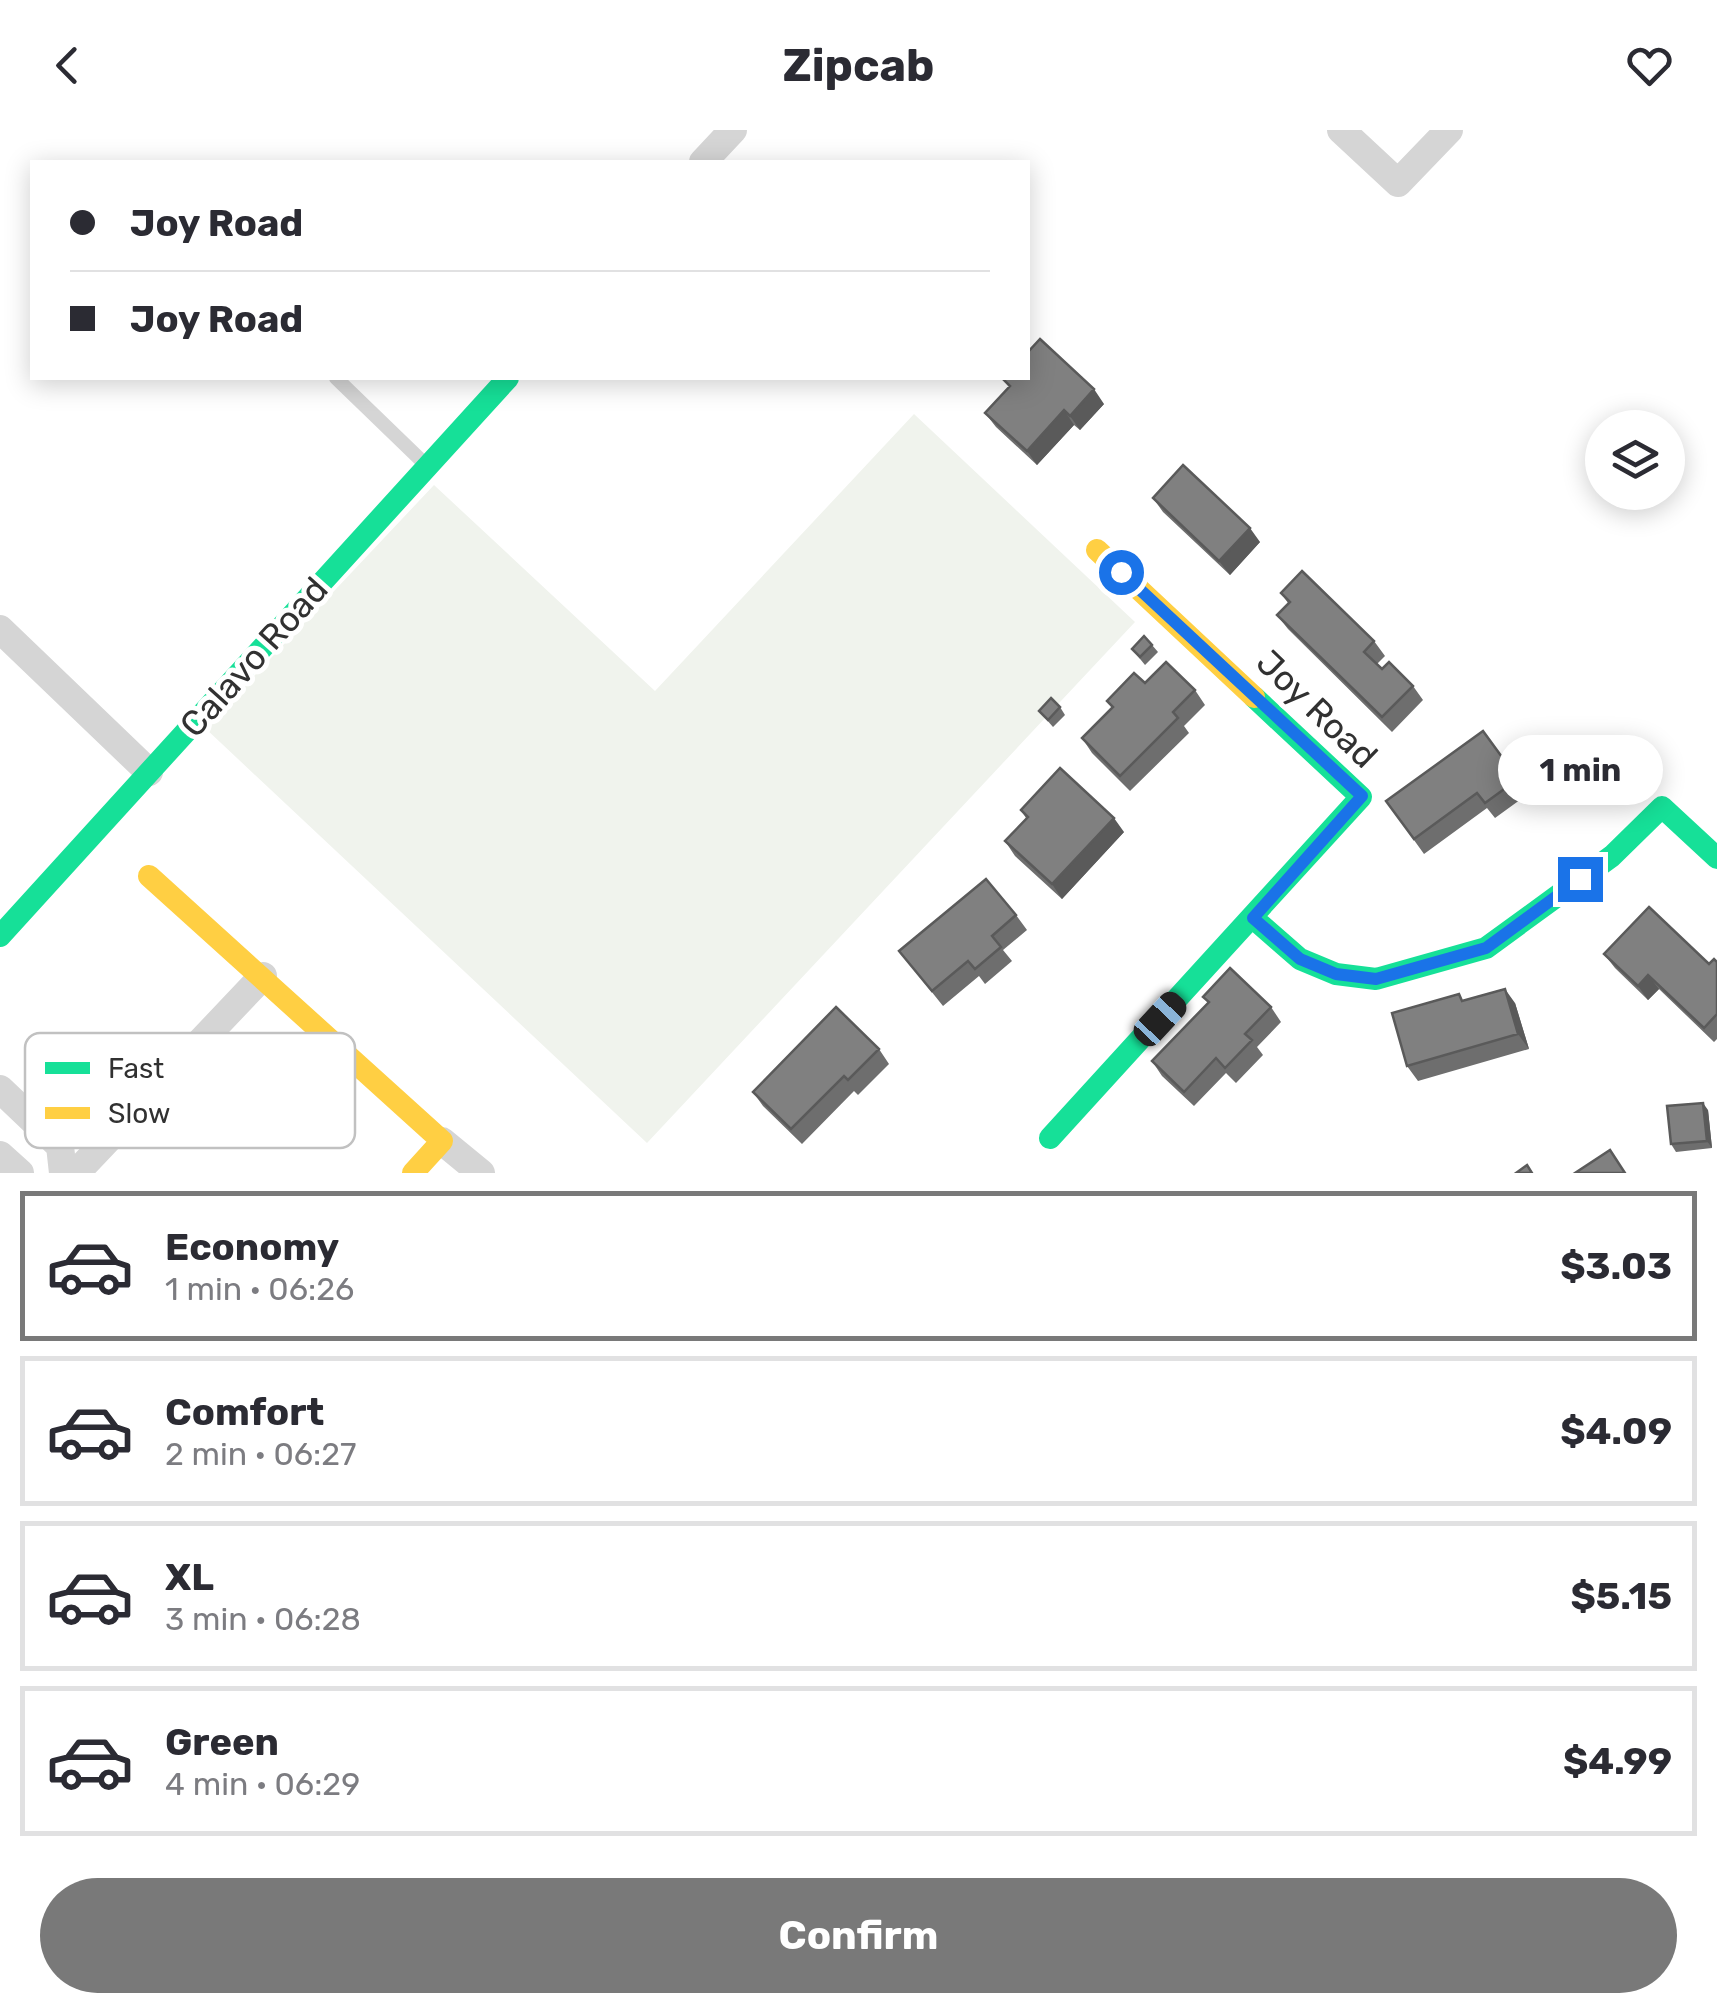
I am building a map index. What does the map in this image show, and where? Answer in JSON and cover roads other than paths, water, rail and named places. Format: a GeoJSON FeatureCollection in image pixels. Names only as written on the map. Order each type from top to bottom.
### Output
{"type":"FeatureCollection","features":[{"type":"Feature","properties":{"kind":"street"},"geometry":{"type":"LineString","coordinates":[[706,160],[733,130]]}},
{"type":"Feature","properties":{"kind":"street"},"geometry":{"type":"LineString","coordinates":[[1341,130],[1398,184],[1449,130]]}},
{"type":"Feature","properties":{"kind":"street","name":"Calavo Road"},"geometry":{"type":"LineString","coordinates":[[0,936],[506,380]]}},
{"type":"Feature","properties":{"kind":"street","name":"Joy Road"},"geometry":{"type":"LineString","coordinates":[[1097,550],[1362,796],[1253,918]]}},
{"type":"Feature","properties":{"kind":"street"},"geometry":{"type":"LineString","coordinates":[[0,629],[149,772]]}},
{"type":"Feature","properties":{"kind":"street"},"geometry":{"type":"LineString","coordinates":[[1050,1138],[1253,918],[1300,959],[1336,974],[1376,979],[1486,948],[1612,856],[1662,807],[1717,858]]}},
{"type":"Feature","properties":{"kind":"street"},"geometry":{"type":"LineString","coordinates":[[150,876],[325,1033]]}},
{"type":"Feature","properties":{"kind":"street"},"geometry":{"type":"LineString","coordinates":[[209,1033],[263,976]]}},
{"type":"Feature","properties":{"kind":"street"},"geometry":{"type":"LineString","coordinates":[[355,1061],[481,1173]]}},
{"type":"Feature","properties":{"kind":"street"},"geometry":{"type":"LineString","coordinates":[[0,1089],[25,1113]]}},
{"type":"Feature","properties":{"kind":"street"},"geometry":{"type":"LineString","coordinates":[[413,1173],[442,1141]]}},
{"type":"Feature","properties":{"kind":"street"},"geometry":{"type":"LineString","coordinates":[[60,1148],[63,1173]]}},
{"type":"Feature","properties":{"kind":"street"},"geometry":{"type":"LineString","coordinates":[[76,1173],[100,1148]]}},
{"type":"Feature","properties":{"kind":"street"},"geometry":{"type":"LineString","coordinates":[[0,1155],[20,1173]]}},
{"type":"Feature","properties":{"kind":"lane"},"geometry":{"type":"LineString","coordinates":[[338,380],[427,466]]}}]}
